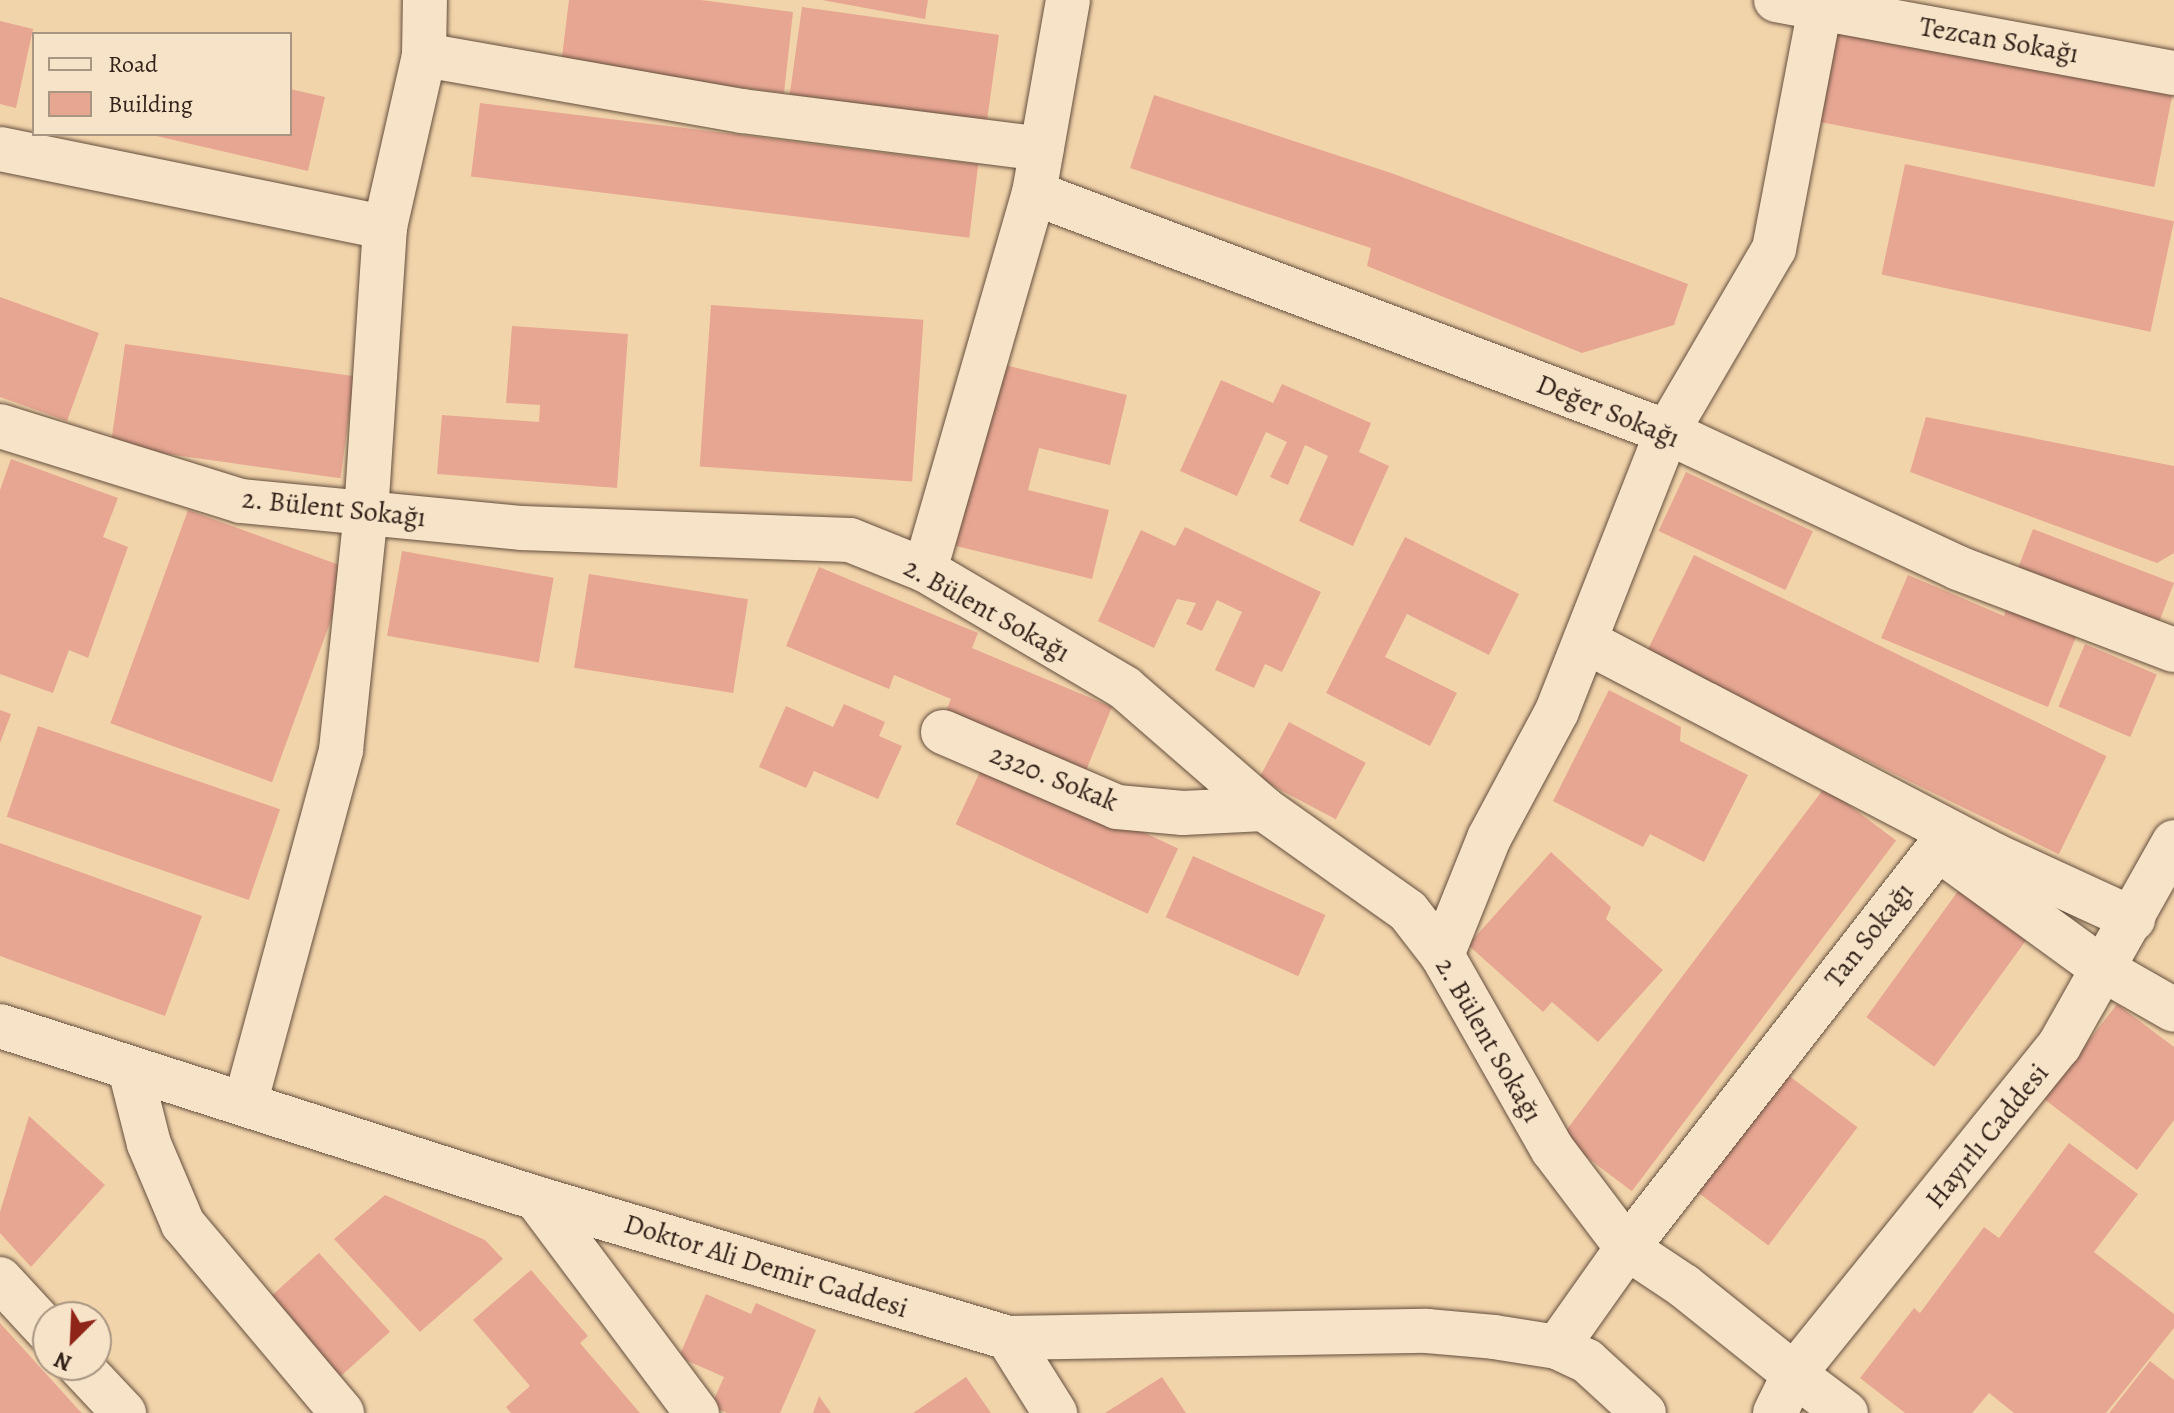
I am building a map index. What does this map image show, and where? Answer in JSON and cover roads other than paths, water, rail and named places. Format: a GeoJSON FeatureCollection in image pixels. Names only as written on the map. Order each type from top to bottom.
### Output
{"type":"FeatureCollection","features":[{"type":"Feature","properties":{"kind":"street"},"geometry":{"type":"LineString","coordinates":[[245,1104],[341,750],[366,513],[385,227],[424,55],[425,0]]}},
{"type":"Feature","properties":{"kind":"street"},"geometry":{"type":"LineString","coordinates":[[925,570],[1034,193],[1068,0]]}},
{"type":"Feature","properties":{"kind":"street","name":"Tezcan Sokağı"},"geometry":{"type":"LineString","coordinates":[[1776,0],[2174,73]]}},
{"type":"Feature","properties":{"kind":"street"},"geometry":{"type":"LineString","coordinates":[[1442,955],[1489,838],[1557,711],[1667,432],[1774,249],[1820,8]]}},
{"type":"Feature","properties":{"kind":"street"},"geometry":{"type":"LineString","coordinates":[[424,55],[742,111],[1042,149]]}},
{"type":"Feature","properties":{"kind":"street"},"geometry":{"type":"LineString","coordinates":[[0,149],[385,227]]}},
{"type":"Feature","properties":{"kind":"street","name":"Değer Sokağı"},"geometry":{"type":"LineString","coordinates":[[1034,193],[1667,432],[1958,568],[2174,650]]}},
{"type":"Feature","properties":{"kind":"street","name":"2. Bülent Sokağı"},"geometry":{"type":"LineString","coordinates":[[0,426],[241,501],[522,528],[850,540],[925,570],[1125,688],[1264,809],[1408,911],[1442,955],[1553,1150],[1627,1248],[1684,1286],[1846,1413]]}},
{"type":"Feature","properties":{"kind":"street"},"geometry":{"type":"LineString","coordinates":[[1585,641],[1996,856],[2133,919]]}},
{"type":"Feature","properties":{"kind":"street","name":"2320. Sokak"},"geometry":{"type":"LineString","coordinates":[[943,732],[1117,807],[1183,813],[1264,809]]}},
{"type":"Feature","properties":{"kind":"street","name":"Hayırlı Caddesi"},"geometry":{"type":"LineString","coordinates":[[1775,1413],[1794,1374],[2059,1046],[2106,971],[2174,842]]}},
{"type":"Feature","properties":{"kind":"street","name":"Tan Sokağı"},"geometry":{"type":"LineString","coordinates":[[1627,1248],[1938,849],[2106,971],[2174,1010]]}},
{"type":"Feature","properties":{"kind":"street","name":"Doktor Ali Demir Caddesi"},"geometry":{"type":"LineString","coordinates":[[0,1026],[536,1198],[1008,1338],[1427,1331],[1557,1347]]}},
{"type":"Feature","properties":{"kind":"street"},"geometry":{"type":"LineString","coordinates":[[130,1069],[149,1144],[183,1224],[342,1413]]}},
{"type":"Feature","properties":{"kind":"street"},"geometry":{"type":"LineString","coordinates":[[536,1198],[697,1413]]}},
{"type":"Feature","properties":{"kind":"street"},"geometry":{"type":"LineString","coordinates":[[1627,1248],[1557,1347],[1587,1361],[1644,1413]]}},
{"type":"Feature","properties":{"kind":"street"},"geometry":{"type":"LineString","coordinates":[[0,1279],[32,1314]]}},
{"type":"Feature","properties":{"kind":"street"},"geometry":{"type":"LineString","coordinates":[[1008,1338],[1055,1413]]}},
{"type":"Feature","properties":{"kind":"street"},"geometry":{"type":"LineString","coordinates":[[94,1381],[124,1413]]}}]}
